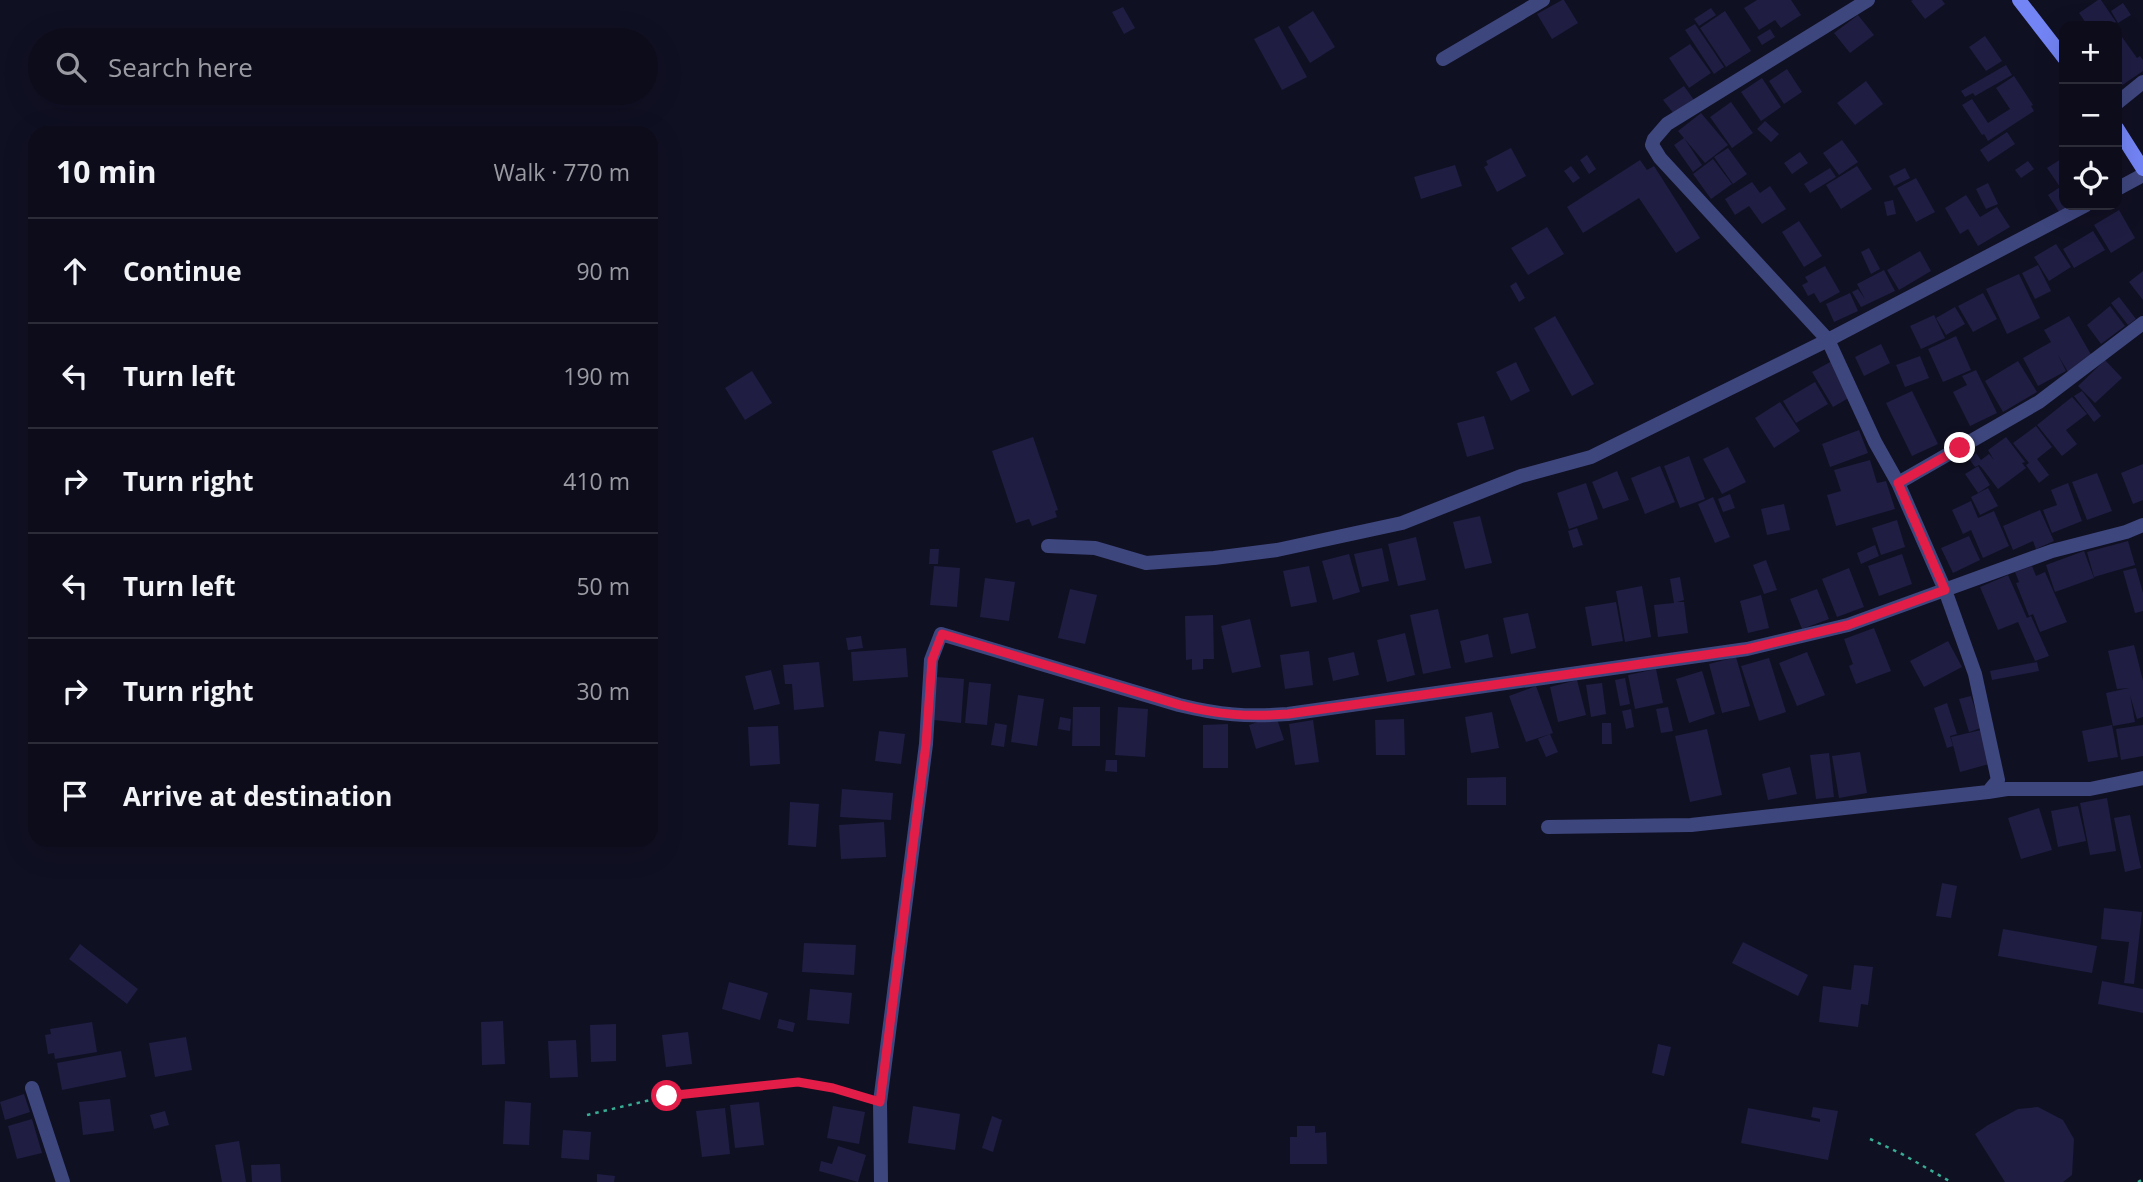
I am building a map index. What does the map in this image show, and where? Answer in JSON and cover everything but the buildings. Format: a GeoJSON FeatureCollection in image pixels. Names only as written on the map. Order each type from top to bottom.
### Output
{"type":"FeatureCollection","features":[{"type":"Feature","properties":{"kind":"street"},"geometry":{"type":"LineString","coordinates":[[1443,59],[1543,0]]}},
{"type":"Feature","properties":{"kind":"street"},"geometry":{"type":"LineString","coordinates":[[1868,0],[1667,124],[1652,145],[1660,158],[1828,340],[1875,442],[1898,483],[1945,590],[1975,674],[1997,770],[1998,780],[1989,792]]}},
{"type":"Feature","properties":{"kind":"street"},"geometry":{"type":"LineString","coordinates":[[2019,0],[2059,52]]}},
{"type":"Feature","properties":{"kind":"street"},"geometry":{"type":"LineString","coordinates":[[2122,99],[2143,82]]}},
{"type":"Feature","properties":{"kind":"street"},"geometry":{"type":"LineString","coordinates":[[2122,136],[2143,170]]}},
{"type":"Feature","properties":{"kind":"street"},"geometry":{"type":"LineString","coordinates":[[2122,186],[2143,175]]}},
{"type":"Feature","properties":{"kind":"street"},"geometry":{"type":"LineString","coordinates":[[1048,546],[1095,548],[1146,563],[1277,550],[1402,523],[1521,476],[1591,457],[1828,340],[2076,210]]}},
{"type":"Feature","properties":{"kind":"street"},"geometry":{"type":"LineString","coordinates":[[1898,483],[2039,402],[2143,323]]}},
{"type":"Feature","properties":{"kind":"street"},"geometry":{"type":"LineString","coordinates":[[881,1182],[880,1102],[926,744],[932,660],[942,634],[1217,714],[1248,717],[1288,714],[1747,649],[1848,625],[2052,551],[2143,525]]}},
{"type":"Feature","properties":{"kind":"street"},"geometry":{"type":"LineString","coordinates":[[1548,827],[1691,825],[2007,789],[2090,789],[2143,778]]}},
{"type":"Feature","properties":{"kind":"street"},"geometry":{"type":"LineString","coordinates":[[32,1088],[62,1182]]}},
{"type":"Feature","properties":{"kind":"path"},"geometry":{"type":"LineString","coordinates":[[587,1115],[667,1096],[798,1082],[833,1088],[880,1102]]}},
{"type":"Feature","properties":{"kind":"path"},"geometry":{"type":"LineString","coordinates":[[1870,1139],[1951,1182]]}},
{"type":"Feature","properties":{"kind":"path"},"geometry":{"type":"LineString","coordinates":[[2138,1182],[2143,1179]]}},
{"type":"Feature","properties":{"kind":"route"},"geometry":{"type":"LineString","coordinates":[[667,1096],[798,1082],[833,1088],[880,1102],[926,744],[932,660],[942,634],[1180,705],[1217,714],[1248,717],[1288,714],[1747,649],[1848,625],[1945,590],[1898,483],[1960,448]]}}]}
